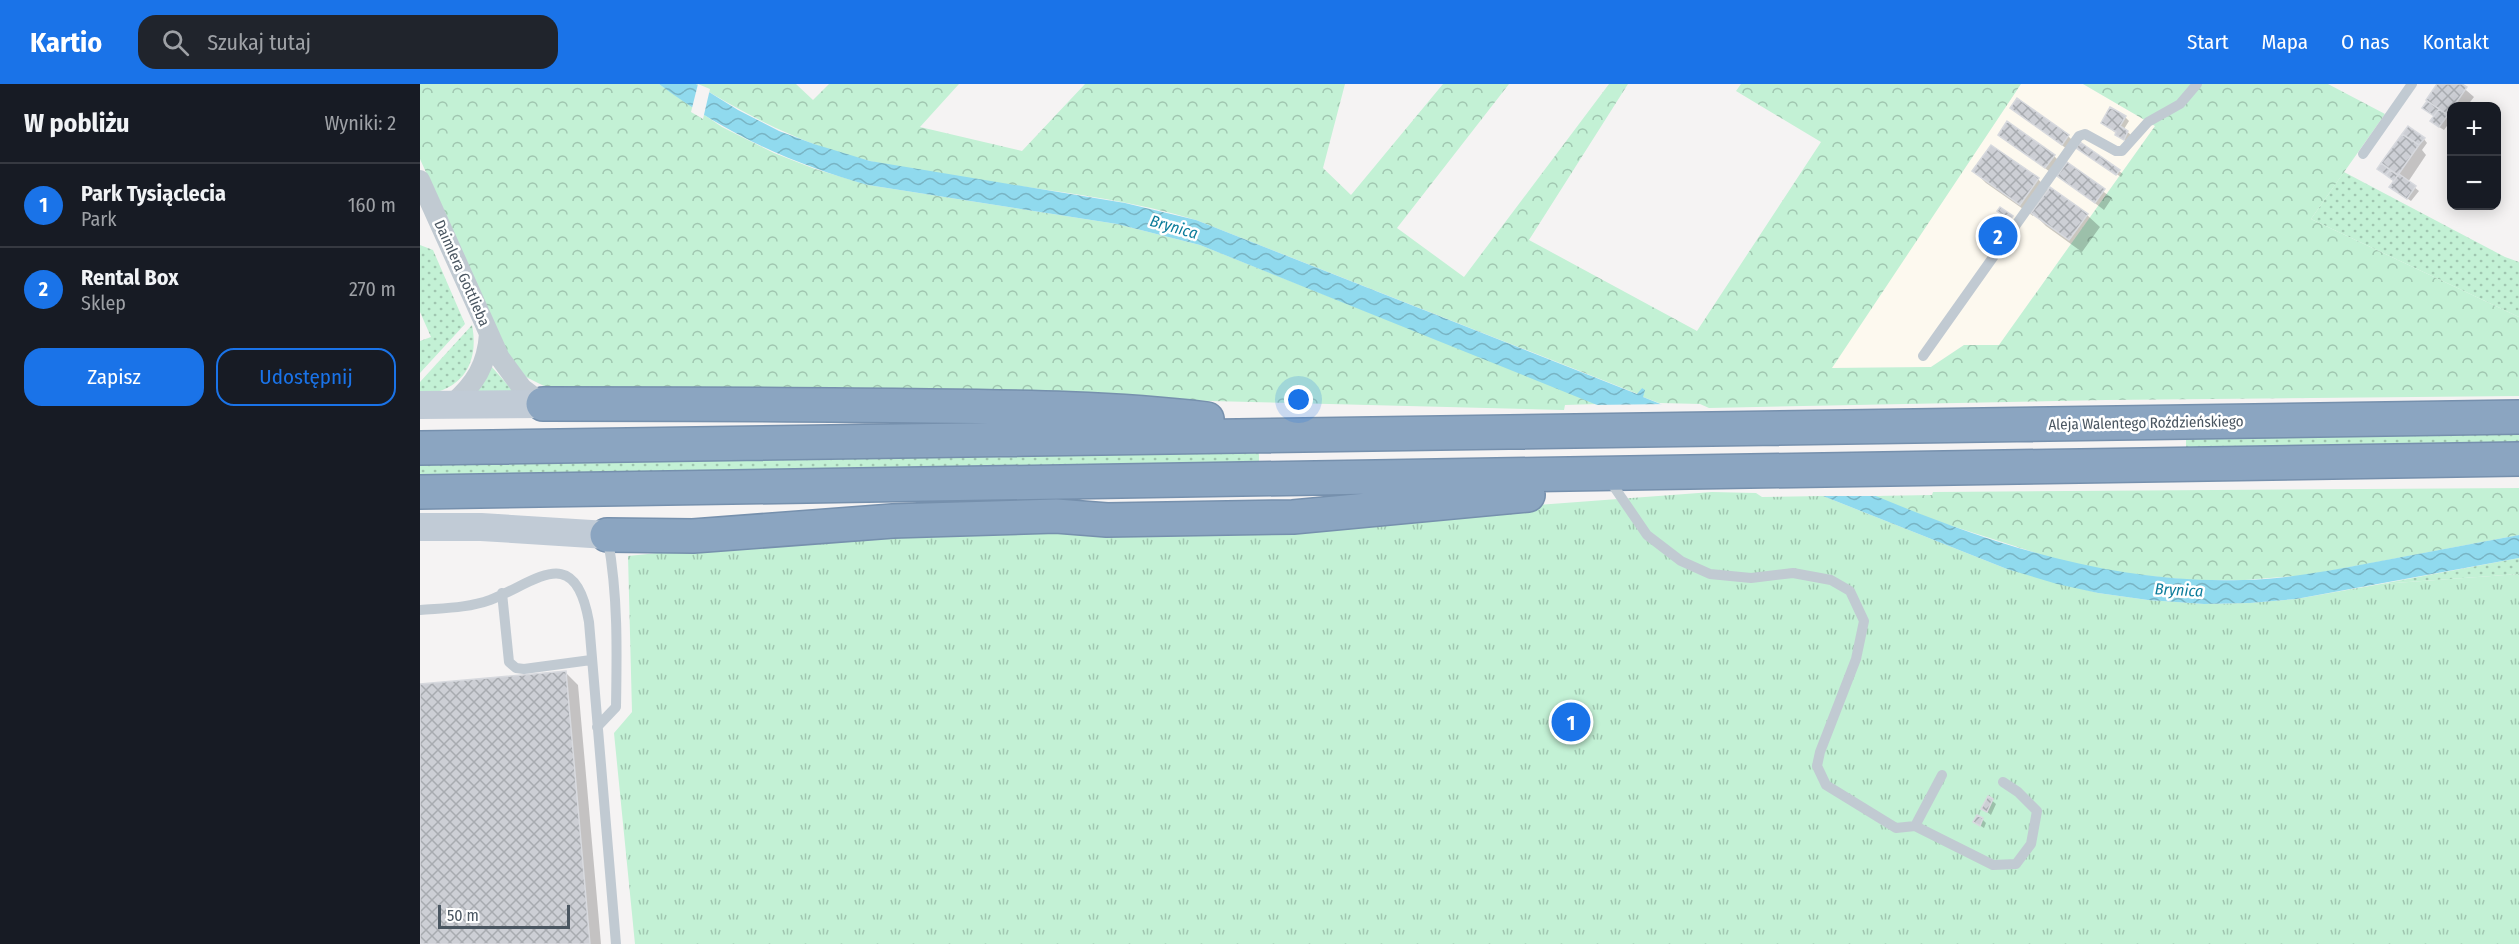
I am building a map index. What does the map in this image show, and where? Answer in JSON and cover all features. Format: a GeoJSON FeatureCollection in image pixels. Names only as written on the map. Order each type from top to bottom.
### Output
{"type":"FeatureCollection","features":[{"type":"Feature","properties":{"kind":"highway"},"geometry":{"type":"LineString","coordinates":[[543,404],[779,403],[1139,411],[1337,434]]}},
{"type":"Feature","properties":{"kind":"highway","name":"Aleja Walentego Roździeńskiego"},"geometry":{"type":"LineString","coordinates":[[1337,434],[2519,417]]}},
{"type":"Feature","properties":{"kind":"highway"},"geometry":{"type":"LineString","coordinates":[[420,448],[1337,434]]}},
{"type":"Feature","properties":{"kind":"highway"},"geometry":{"type":"LineString","coordinates":[[420,492],[2519,459]]}},
{"type":"Feature","properties":{"kind":"highway"},"geometry":{"type":"LineString","coordinates":[[607,535],[693,536],[893,520],[1056,516],[1107,520],[1293,517],[1536,494],[1605,473]]}},
{"type":"Feature","properties":{"kind":"main road"},"geometry":{"type":"LineString","coordinates":[[420,405],[543,404]]}},
{"type":"Feature","properties":{"kind":"main road"},"geometry":{"type":"LineString","coordinates":[[420,527],[481,527],[607,535]]}},
{"type":"Feature","properties":{"kind":"street","name":"Daimlera Gottlieba"},"geometry":{"type":"LineString","coordinates":[[420,180],[500,358],[522,388],[543,404]]}},
{"type":"Feature","properties":{"kind":"street","name":"Daimlera Gottlieba"},"geometry":{"type":"LineString","coordinates":[[452,404],[470,387],[483,369],[489,334]]}},
{"type":"Feature","properties":{"kind":"lane"},"geometry":{"type":"LineString","coordinates":[[1923,356],[2079,136],[2085,134],[2116,151],[2122,151],[2148,122],[2180,104],[2197,84]]}},
{"type":"Feature","properties":{"kind":"lane"},"geometry":{"type":"LineString","coordinates":[[2362,154],[2412,84]]}},
{"type":"Feature","properties":{"kind":"lane"},"geometry":{"type":"LineString","coordinates":[[1605,473],[1647,535],[1682,561],[1710,574],[1751,578],[1793,573],[1831,580],[1850,591],[1864,621],[1856,659],[1820,752],[1817,766],[1826,785],[1896,828],[1914,826],[1993,866],[2016,864],[2031,844],[2037,811],[2018,792],[2002,782]]}},
{"type":"Feature","properties":{"kind":"lane"},"geometry":{"type":"LineString","coordinates":[[597,727],[616,707],[618,626],[615,578],[607,535]]}},
{"type":"Feature","properties":{"kind":"lane"},"geometry":{"type":"LineString","coordinates":[[420,610],[470,605],[491,599],[543,574],[557,574],[568,578],[578,586],[585,598],[616,944]]}},
{"type":"Feature","properties":{"kind":"lane"},"geometry":{"type":"LineString","coordinates":[[502,593],[508,662],[516,668],[524,669],[591,660]]}},
{"type":"Feature","properties":{"kind":"lane"},"geometry":{"type":"LineString","coordinates":[[1914,826],[1942,775]]}},
{"type":"Feature","properties":{"kind":"shaded area"},"geometry":{"type":"Polygon","coordinates":[[[2021,84],[2083,84],[2155,126],[1999,345],[1964,345],[1931,367],[1831,368],[2021,84]]]}},
{"type":"Feature","properties":{"kind":"green space"},"geometry":{"type":"Polygon","coordinates":[[[420,84],[659,84],[722,127],[774,153],[815,169],[868,185],[1117,224],[1200,245],[1599,404],[1565,405],[1564,410],[892,393],[552,390],[526,377],[510,359],[420,159],[420,84]]]}},
{"type":"Feature","properties":{"kind":"green space"},"geometry":{"type":"Polygon","coordinates":[[[696,84],[796,84],[813,100],[829,84],[959,84],[920,127],[1022,151],[1085,84],[1345,84],[1323,168],[1351,195],[1443,84],[1509,84],[1397,228],[1464,277],[1609,84],[1628,84],[1529,240],[1697,331],[1821,142],[1736,91],[1741,84],[2021,84],[1832,368],[1931,367],[1964,345],[1999,345],[2155,126],[2083,84],[2328,84],[2385,114],[2311,219],[2519,317],[2519,396],[2106,400],[1709,408],[1700,404],[1659,403],[1643,397],[1642,388],[1638,394],[1196,220],[1115,201],[910,169],[846,155],[780,130],[696,84]]]}},
{"type":"Feature","properties":{"kind":"green space"},"geometry":{"type":"Polygon","coordinates":[[[2344,172],[2505,257],[2519,262],[2519,317],[2311,219],[2344,172]]]}},
{"type":"Feature","properties":{"kind":"green space"},"geometry":{"type":"Polygon","coordinates":[[[420,245],[433,250],[465,324],[420,373],[420,341],[431,337],[420,312],[420,245]]]}},
{"type":"Feature","properties":{"kind":"green space"},"geometry":{"type":"Polygon","coordinates":[[[472,325],[473,352],[464,374],[446,388],[420,395],[420,382],[472,325]]]}},
{"type":"Feature","properties":{"kind":"green space"},"geometry":{"type":"Polygon","coordinates":[[[491,366],[514,392],[476,394],[491,366]]]}},
{"type":"Feature","properties":{"kind":"green space"},"geometry":{"type":"Polygon","coordinates":[[[2519,432],[2519,443],[2186,449],[2186,439],[2519,432]]]}},
{"type":"Feature","properties":{"kind":"green space"},"geometry":{"type":"Polygon","coordinates":[[[1259,451],[1259,464],[420,478],[420,463],[1259,451]]]}},
{"type":"Feature","properties":{"kind":"green space"},"geometry":{"type":"Polygon","coordinates":[[[2519,488],[2519,535],[2308,575],[2245,580],[2191,580],[2118,573],[2055,559],[1927,518],[1874,496],[1932,495],[1933,492],[2519,488]]]}},
{"type":"Feature","properties":{"kind":"green space"},"geometry":{"type":"Polygon","coordinates":[[[1712,492],[1756,493],[1762,497],[1823,496],[2007,569],[2098,593],[2148,600],[2204,604],[2250,603],[2296,599],[2381,584],[2519,574],[2519,944],[635,944],[614,733],[632,712],[628,556],[855,533],[1279,524],[1712,492]]]}},
{"type":"Feature","properties":{"kind":"green space"},"geometry":{"type":"Polygon","coordinates":[[[2519,558],[2519,574],[2381,584],[2519,558]]]}},
{"type":"Feature","properties":{"kind":"water","name":"Brynica"},"geometry":{"type":"Polygon","coordinates":[[[659,84],[696,84],[738,110],[779,131],[870,161],[1125,203],[1196,220],[1637,394],[1642,388],[1645,390],[1643,397],[1935,520],[2010,545],[2086,565],[2163,577],[2259,579],[2323,572],[2519,535],[2519,558],[2296,599],[2250,603],[2204,604],[2148,600],[2057,584],[2007,569],[1200,245],[1117,224],[868,185],[812,167],[759,145],[683,102],[659,84]]]}},
{"type":"Feature","properties":{"kind":"pier"},"geometry":{"type":"Polygon","coordinates":[[[698,84],[710,89],[703,119],[691,112],[698,84]]]}},
{"type":"Feature","properties":{"kind":"pier"},"geometry":{"type":"Polygon","coordinates":[[[1670,404],[1882,496],[1815,496],[1592,405],[1670,404]]]}},
{"type":"Feature","properties":{"kind":"building"},"geometry":{"type":"Polygon","coordinates":[[[2437,84],[2462,84],[2467,87],[2457,102],[2447,102],[2447,114],[2426,100],[2437,84]]]}},
{"type":"Feature","properties":{"kind":"building"},"geometry":{"type":"Polygon","coordinates":[[[2017,98],[2069,135],[2062,145],[2010,108],[2017,98]]]}},
{"type":"Feature","properties":{"kind":"building"},"geometry":{"type":"Polygon","coordinates":[[[2427,101],[2439,109],[2434,116],[2422,108],[2427,101]]]}},
{"type":"Feature","properties":{"kind":"building"},"geometry":{"type":"Polygon","coordinates":[[[2110,107],[2126,116],[2120,126],[2128,131],[2124,140],[2101,123],[2110,107]]]}},
{"type":"Feature","properties":{"kind":"building"},"geometry":{"type":"Polygon","coordinates":[[[2439,109],[2447,114],[2439,127],[2430,121],[2439,109]]]}},
{"type":"Feature","properties":{"kind":"building"},"geometry":{"type":"Polygon","coordinates":[[[2007,121],[2055,155],[2045,168],[1998,135],[2007,121]]]}},
{"type":"Feature","properties":{"kind":"building"},"geometry":{"type":"Polygon","coordinates":[[[2408,126],[2425,138],[2419,145],[2402,134],[2408,126]]]}},
{"type":"Feature","properties":{"kind":"building"},"geometry":{"type":"Polygon","coordinates":[[[2402,134],[2419,145],[2398,175],[2381,163],[2402,134]]]}},
{"type":"Feature","properties":{"kind":"building"},"geometry":{"type":"Polygon","coordinates":[[[2080,142],[2120,170],[2116,175],[2076,148],[2080,142]]]}},
{"type":"Feature","properties":{"kind":"building"},"geometry":{"type":"Polygon","coordinates":[[[1991,145],[2039,178],[2020,205],[1972,171],[1991,145]]]}},
{"type":"Feature","properties":{"kind":"building"},"geometry":{"type":"Polygon","coordinates":[[[2067,162],[2105,189],[2095,203],[2057,176],[2067,162]]]}},
{"type":"Feature","properties":{"kind":"building"},"geometry":{"type":"Polygon","coordinates":[[[2381,163],[2390,170],[2386,175],[2377,169],[2381,163]]]}},
{"type":"Feature","properties":{"kind":"building"},"geometry":{"type":"Polygon","coordinates":[[[2390,170],[2398,175],[2394,181],[2386,175],[2390,170]]]}},
{"type":"Feature","properties":{"kind":"building"},"geometry":{"type":"Polygon","coordinates":[[[2399,174],[2416,186],[2407,199],[2389,187],[2399,174]]]}},
{"type":"Feature","properties":{"kind":"building"},"geometry":{"type":"Polygon","coordinates":[[[2050,187],[2088,214],[2069,240],[2031,213],[2050,187]]]}},
{"type":"Feature","properties":{"kind":"building"},"geometry":{"type":"Polygon","coordinates":[[[2000,207],[2013,216],[2010,220],[1997,211],[2000,207]]]}},
{"type":"Feature","properties":{"kind":"building"},"geometry":{"type":"Polygon","coordinates":[[[566,671],[590,944],[420,944],[420,684],[566,671]]]}},
{"type":"Feature","properties":{"kind":"building"},"geometry":{"type":"Polygon","coordinates":[[[1988,796],[1993,799],[1987,812],[1981,809],[1988,796]]]}},
{"type":"Feature","properties":{"kind":"building"},"geometry":{"type":"Polygon","coordinates":[[[1977,815],[1983,818],[1980,826],[1973,822],[1977,815]]]}},
{"type":"Feature","properties":{"kind":"place","name":"Rental Box"},"geometry":{"type":"Point","coordinates":[1998,236]}},
{"type":"Feature","properties":{"kind":"place","name":"Park Tysiąclecia"},"geometry":{"type":"Point","coordinates":[1571,722]}}]}
